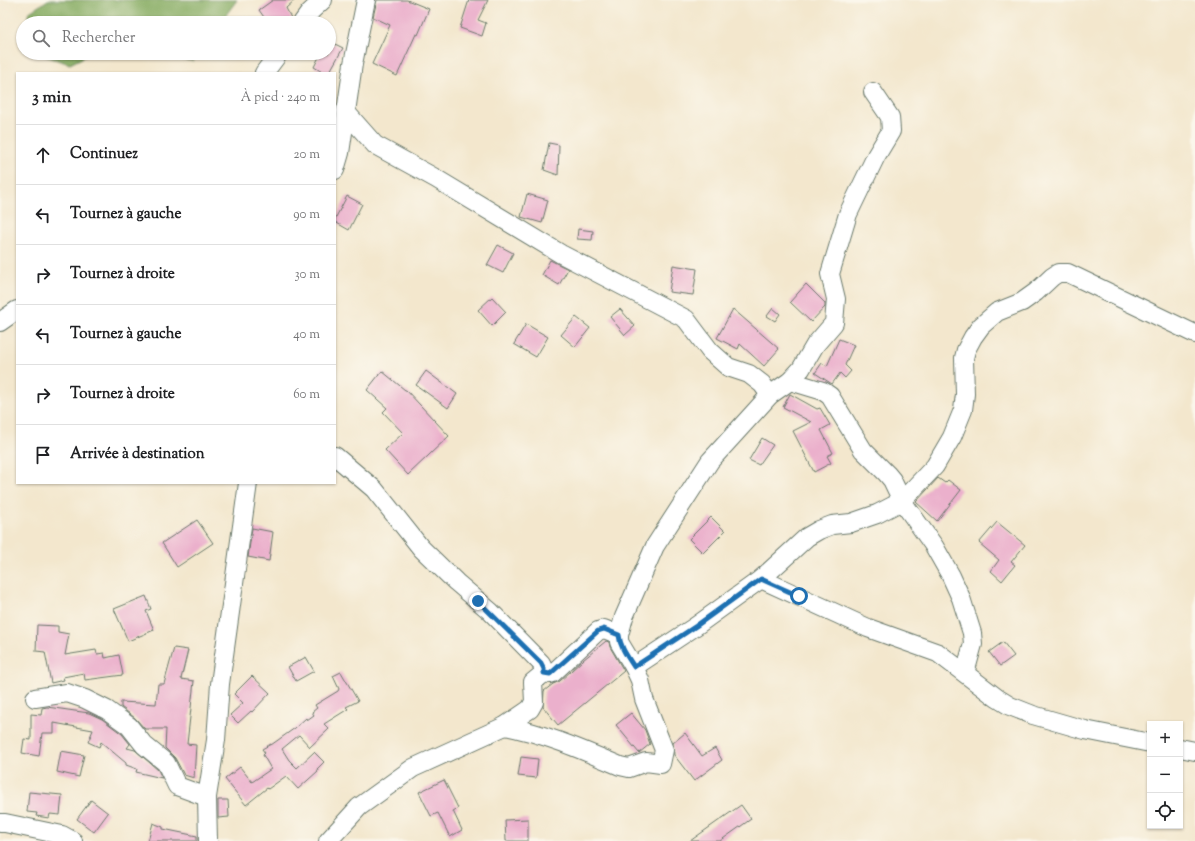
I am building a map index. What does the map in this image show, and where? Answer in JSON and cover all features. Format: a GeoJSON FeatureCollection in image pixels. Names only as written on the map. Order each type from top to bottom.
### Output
{"type":"FeatureCollection","features":[{"type":"Feature","properties":{"kind":"street"},"geometry":{"type":"LineString","coordinates":[[307,16],[323,0]]}},
{"type":"Feature","properties":{"kind":"street"},"geometry":{"type":"LineString","coordinates":[[336,167],[340,153],[345,111],[366,0]]}},
{"type":"Feature","properties":{"kind":"street"},"geometry":{"type":"LineString","coordinates":[[265,72],[274,60]]}},
{"type":"Feature","properties":{"kind":"street"},"geometry":{"type":"LineString","coordinates":[[506,726],[526,730],[568,744],[620,766],[629,768],[646,762],[661,764],[664,750],[644,699],[640,680],[619,642],[619,635],[624,616],[655,546],[710,461],[770,395],[790,381],[801,369],[815,345],[834,323],[836,299],[830,274],[848,214],[876,156],[891,131],[890,117],[873,92]]}},
{"type":"Feature","properties":{"kind":"street"},"geometry":{"type":"LineString","coordinates":[[345,111],[375,145],[435,178],[561,254],[686,319],[710,351],[728,367],[749,374],[762,384],[770,395]]}},
{"type":"Feature","properties":{"kind":"street"},"geometry":{"type":"LineString","coordinates":[[634,667],[696,626],[761,579],[808,537],[819,530],[832,525],[851,523],[877,514],[902,501],[935,466],[952,437],[963,410],[965,394],[964,358],[966,350],[973,337],[981,326],[997,312],[1022,302],[1036,292],[1052,276],[1058,273],[1068,273],[1195,334]]}},
{"type":"Feature","properties":{"kind":"street"},"geometry":{"type":"LineString","coordinates":[[0,322],[16,311]]}},
{"type":"Feature","properties":{"kind":"street"},"geometry":{"type":"LineString","coordinates":[[790,381],[823,391],[830,396],[863,450],[887,474],[902,501],[934,546],[951,576],[961,598],[972,633],[973,644],[964,673]]}},
{"type":"Feature","properties":{"kind":"street"},"geometry":{"type":"LineString","coordinates":[[336,457],[374,489],[421,548],[456,582],[490,611],[541,663],[544,673]]}},
{"type":"Feature","properties":{"kind":"street"},"geometry":{"type":"LineString","coordinates":[[208,841],[207,797],[216,740],[220,684],[248,484]]}},
{"type":"Feature","properties":{"kind":"street"},"geometry":{"type":"LineString","coordinates":[[761,579],[868,628],[938,652],[997,698],[1010,706],[1085,730],[1147,742]]}},
{"type":"Feature","properties":{"kind":"street"},"geometry":{"type":"LineString","coordinates":[[328,841],[359,807],[413,768],[506,726],[530,709],[534,702],[533,682],[544,673],[550,674],[553,672],[600,630],[604,629],[619,635]]}},
{"type":"Feature","properties":{"kind":"street"},"geometry":{"type":"LineString","coordinates":[[35,698],[67,693],[85,699],[107,710],[129,726],[144,745],[166,763],[177,786],[207,797]]}},
{"type":"Feature","properties":{"kind":"street"},"geometry":{"type":"LineString","coordinates":[[1183,749],[1195,751]]}},
{"type":"Feature","properties":{"kind":"street"},"geometry":{"type":"LineString","coordinates":[[338,841],[359,807]]}},
{"type":"Feature","properties":{"kind":"street"},"geometry":{"type":"LineString","coordinates":[[0,823],[62,835],[73,841]]}},
{"type":"Feature","properties":{"kind":"green space"},"geometry":{"type":"Polygon","coordinates":[[[48,0],[237,0],[225,16],[28,16],[28,13],[48,0]]]}},
{"type":"Feature","properties":{"kind":"green space"},"geometry":{"type":"Polygon","coordinates":[[[57,60],[78,60],[70,64],[57,60]]]}},
{"type":"Feature","properties":{"kind":"building"},"geometry":{"type":"Polygon","coordinates":[[[273,0],[295,0],[286,8],[290,16],[263,16],[259,10],[273,0]]]}},
{"type":"Feature","properties":{"kind":"building"},"geometry":{"type":"Polygon","coordinates":[[[377,0],[407,0],[429,9],[418,35],[416,34],[397,76],[372,64],[390,25],[373,17],[377,0]]]}},
{"type":"Feature","properties":{"kind":"building"},"geometry":{"type":"Polygon","coordinates":[[[469,0],[488,0],[478,20],[486,23],[482,36],[460,28],[469,0]]]}},
{"type":"Feature","properties":{"kind":"building"},"geometry":{"type":"Polygon","coordinates":[[[336,44],[343,48],[330,72],[322,72],[314,67],[318,60],[336,60],[336,44]]]}},
{"type":"Feature","properties":{"kind":"building"},"geometry":{"type":"Polygon","coordinates":[[[549,143],[559,145],[558,175],[544,170],[549,143]]]}},
{"type":"Feature","properties":{"kind":"building"},"geometry":{"type":"Polygon","coordinates":[[[527,194],[548,200],[542,223],[521,217],[527,194]]]}},
{"type":"Feature","properties":{"kind":"building"},"geometry":{"type":"Polygon","coordinates":[[[347,196],[362,204],[349,230],[336,223],[336,217],[347,196]]]}},
{"type":"Feature","properties":{"kind":"building"},"geometry":{"type":"Polygon","coordinates":[[[578,229],[593,231],[592,240],[577,239],[578,229]]]}},
{"type":"Feature","properties":{"kind":"building"},"geometry":{"type":"Polygon","coordinates":[[[498,245],[513,253],[503,273],[487,265],[498,245]]]}},
{"type":"Feature","properties":{"kind":"building"},"geometry":{"type":"Polygon","coordinates":[[[550,260],[568,269],[559,285],[542,275],[550,260]]]}},
{"type":"Feature","properties":{"kind":"building"},"geometry":{"type":"Polygon","coordinates":[[[673,265],[697,269],[693,295],[669,292],[673,265]]]}},
{"type":"Feature","properties":{"kind":"building"},"geometry":{"type":"Polygon","coordinates":[[[806,284],[825,303],[825,307],[811,322],[790,302],[806,284]]]}},
{"type":"Feature","properties":{"kind":"building"},"geometry":{"type":"Polygon","coordinates":[[[492,297],[506,312],[492,326],[478,310],[492,297]]]}},
{"type":"Feature","properties":{"kind":"building"},"geometry":{"type":"Polygon","coordinates":[[[773,308],[780,314],[775,321],[767,316],[773,308]]]}},
{"type":"Feature","properties":{"kind":"building"},"geometry":{"type":"Polygon","coordinates":[[[620,309],[635,326],[625,335],[610,317],[620,309]]]}},
{"type":"Feature","properties":{"kind":"building"},"geometry":{"type":"Polygon","coordinates":[[[733,309],[779,349],[764,366],[740,344],[738,349],[717,338],[733,309]]]}},
{"type":"Feature","properties":{"kind":"building"},"geometry":{"type":"Polygon","coordinates":[[[576,317],[590,328],[575,347],[561,335],[576,317]]]}},
{"type":"Feature","properties":{"kind":"building"},"geometry":{"type":"Polygon","coordinates":[[[526,324],[548,337],[536,357],[514,344],[526,324]]]}},
{"type":"Feature","properties":{"kind":"building"},"geometry":{"type":"Polygon","coordinates":[[[839,339],[854,345],[845,365],[851,371],[845,378],[840,373],[832,384],[815,373],[822,363],[827,366],[839,339]]]}},
{"type":"Feature","properties":{"kind":"building"},"geometry":{"type":"Polygon","coordinates":[[[382,371],[406,390],[449,436],[408,475],[385,450],[403,433],[383,412],[387,408],[367,390],[382,371]]]}},
{"type":"Feature","properties":{"kind":"building"},"geometry":{"type":"Polygon","coordinates":[[[426,371],[457,394],[448,408],[416,385],[426,371]]]}},
{"type":"Feature","properties":{"kind":"building"},"geometry":{"type":"Polygon","coordinates":[[[790,394],[817,409],[820,408],[830,425],[821,430],[833,453],[827,456],[831,463],[814,472],[793,431],[811,422],[783,407],[790,394]]]}},
{"type":"Feature","properties":{"kind":"building"},"geometry":{"type":"Polygon","coordinates":[[[762,438],[773,445],[759,465],[749,460],[762,438]]]}},
{"type":"Feature","properties":{"kind":"building"},"geometry":{"type":"Polygon","coordinates":[[[938,478],[945,483],[948,480],[961,490],[937,521],[916,502],[938,478]]]}},
{"type":"Feature","properties":{"kind":"building"},"geometry":{"type":"Polygon","coordinates":[[[711,517],[725,531],[703,553],[689,539],[711,517]]]}},
{"type":"Feature","properties":{"kind":"building"},"geometry":{"type":"Polygon","coordinates":[[[197,520],[213,543],[177,567],[162,543],[197,520]]]}},
{"type":"Feature","properties":{"kind":"building"},"geometry":{"type":"Polygon","coordinates":[[[997,522],[1025,545],[1011,562],[1015,565],[1002,581],[991,571],[999,560],[979,543],[997,522]]]}},
{"type":"Feature","properties":{"kind":"building"},"geometry":{"type":"Polygon","coordinates":[[[252,528],[273,532],[269,561],[248,557],[252,528]]]}},
{"type":"Feature","properties":{"kind":"building"},"geometry":{"type":"Polygon","coordinates":[[[146,596],[151,609],[146,611],[154,630],[128,641],[114,609],[146,596]]]}},
{"type":"Feature","properties":{"kind":"building"},"geometry":{"type":"Polygon","coordinates":[[[37,625],[58,626],[58,632],[69,634],[65,655],[96,650],[97,654],[104,653],[105,658],[119,655],[123,675],[85,680],[84,673],[63,677],[64,680],[51,683],[45,652],[36,651],[37,625]]]}},
{"type":"Feature","properties":{"kind":"building"},"geometry":{"type":"Polygon","coordinates":[[[606,641],[609,642],[610,647],[624,671],[558,725],[543,707],[544,691],[560,681],[606,641]]]}},
{"type":"Feature","properties":{"kind":"building"},"geometry":{"type":"Polygon","coordinates":[[[1003,642],[1014,656],[1000,666],[989,652],[1003,642]]]}},
{"type":"Feature","properties":{"kind":"building"},"geometry":{"type":"Polygon","coordinates":[[[174,648],[188,650],[181,679],[194,681],[187,744],[196,745],[194,778],[184,775],[175,758],[165,748],[166,729],[145,729],[135,718],[121,707],[121,702],[156,704],[158,684],[164,684],[174,648]]]}},
{"type":"Feature","properties":{"kind":"building"},"geometry":{"type":"Polygon","coordinates":[[[306,657],[314,671],[296,681],[288,667],[306,657]]]}},
{"type":"Feature","properties":{"kind":"building"},"geometry":{"type":"Polygon","coordinates":[[[341,672],[358,701],[346,707],[348,709],[324,724],[329,729],[310,747],[299,735],[282,749],[289,760],[297,768],[314,752],[324,762],[317,769],[318,771],[298,789],[286,776],[268,789],[267,788],[246,805],[225,779],[240,767],[252,782],[271,769],[263,755],[265,753],[262,749],[271,745],[306,718],[307,720],[314,715],[312,712],[317,708],[315,705],[338,691],[339,689],[333,676],[341,672]]]}},
{"type":"Feature","properties":{"kind":"building"},"geometry":{"type":"Polygon","coordinates":[[[252,676],[270,693],[252,712],[251,711],[238,723],[230,715],[243,703],[234,694],[252,676]]]}},
{"type":"Feature","properties":{"kind":"building"},"geometry":{"type":"Polygon","coordinates":[[[47,707],[89,713],[102,719],[122,734],[130,744],[127,748],[135,750],[158,770],[162,778],[136,772],[137,769],[126,765],[126,763],[101,742],[99,747],[88,742],[93,730],[54,723],[54,733],[42,733],[39,756],[22,753],[24,739],[31,740],[31,714],[41,715],[42,708],[47,707]]]}},
{"type":"Feature","properties":{"kind":"building"},"geometry":{"type":"Polygon","coordinates":[[[631,713],[645,730],[650,744],[639,753],[616,725],[631,713]]]}},
{"type":"Feature","properties":{"kind":"building"},"geometry":{"type":"Polygon","coordinates":[[[685,733],[702,756],[715,748],[722,760],[694,781],[674,755],[673,743],[685,733]]]}},
{"type":"Feature","properties":{"kind":"building"},"geometry":{"type":"Polygon","coordinates":[[[61,751],[84,755],[79,777],[57,772],[61,751]]]}},
{"type":"Feature","properties":{"kind":"building"},"geometry":{"type":"Polygon","coordinates":[[[521,757],[538,759],[536,778],[518,776],[521,757]]]}},
{"type":"Feature","properties":{"kind":"building"},"geometry":{"type":"Polygon","coordinates":[[[444,780],[458,808],[453,811],[462,830],[450,837],[438,813],[431,816],[419,792],[444,780]]]}},
{"type":"Feature","properties":{"kind":"building"},"geometry":{"type":"Polygon","coordinates":[[[29,792],[62,795],[60,815],[50,814],[49,818],[36,816],[37,813],[27,812],[29,792]]]}},
{"type":"Feature","properties":{"kind":"building"},"geometry":{"type":"Polygon","coordinates":[[[91,800],[108,813],[94,832],[77,819],[91,800]]]}},
{"type":"Feature","properties":{"kind":"building"},"geometry":{"type":"Polygon","coordinates":[[[218,800],[228,800],[229,817],[218,818],[218,800]]]}},
{"type":"Feature","properties":{"kind":"building"},"geometry":{"type":"Polygon","coordinates":[[[741,805],[751,819],[720,841],[690,841],[741,805]]]}},
{"type":"Feature","properties":{"kind":"building"},"geometry":{"type":"Polygon","coordinates":[[[528,819],[528,841],[506,841],[505,820],[528,819]]]}},
{"type":"Feature","properties":{"kind":"building"},"geometry":{"type":"Polygon","coordinates":[[[153,823],[163,827],[163,829],[197,836],[197,841],[148,841],[153,823]]]}},
{"type":"Feature","properties":{"kind":"route"},"geometry":{"type":"LineString","coordinates":[[478,601],[490,611],[541,663],[544,673],[550,674],[598,631],[604,629],[619,635],[619,642],[622,649],[634,667],[696,626],[761,579],[799,596]]}}]}
